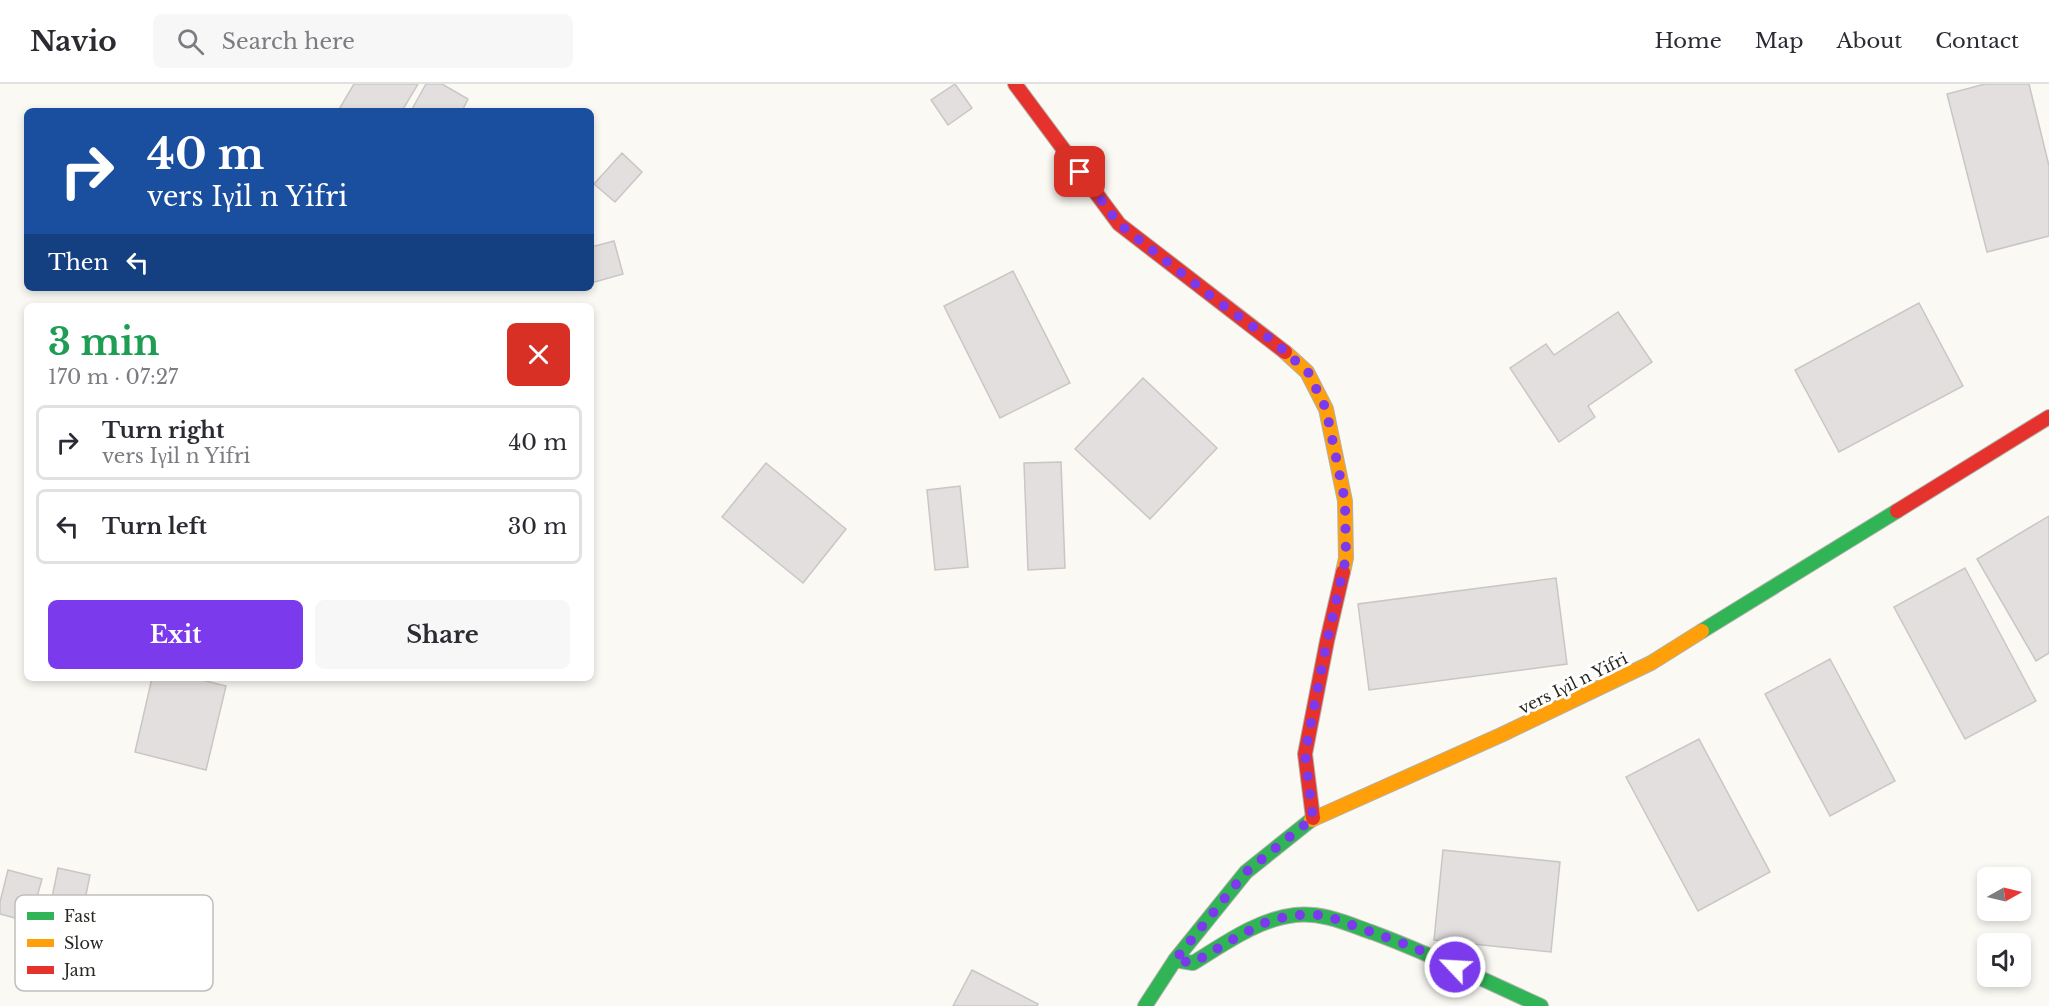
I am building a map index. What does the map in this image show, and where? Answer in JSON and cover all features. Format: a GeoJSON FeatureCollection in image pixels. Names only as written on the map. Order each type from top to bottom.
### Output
{"type":"FeatureCollection","features":[{"type":"Feature","properties":{"kind":"street"},"geometry":{"type":"LineString","coordinates":[[1015,84],[1119,224],[1217,301],[1273,341],[1308,372],[1326,409],[1345,501],[1346,558],[1305,754],[1313,818]]}},
{"type":"Feature","properties":{"kind":"street","name":"vers Iγil n Yifri"},"geometry":{"type":"LineString","coordinates":[[1145,1006],[1175,960],[1246,872],[1313,818],[1502,735],[1651,663],[2049,417]]}},
{"type":"Feature","properties":{"kind":"street"},"geometry":{"type":"LineString","coordinates":[[1175,960],[1193,963],[1271,920],[1295,915],[1324,915],[1413,947],[1541,1006]]}},
{"type":"Feature","properties":{"kind":"building"},"geometry":{"type":"Polygon","coordinates":[[[354,84],[418,84],[404,108],[340,108],[354,84]]]}},
{"type":"Feature","properties":{"kind":"building"},"geometry":{"type":"Polygon","coordinates":[[[426,84],[442,84],[468,99],[464,108],[413,108],[426,84]]]}},
{"type":"Feature","properties":{"kind":"building"},"geometry":{"type":"Polygon","coordinates":[[[955,84],[972,108],[948,125],[931,100],[955,84]]]}},
{"type":"Feature","properties":{"kind":"building"},"geometry":{"type":"Polygon","coordinates":[[[1985,84],[2029,84],[2049,166],[2049,236],[1987,252],[1947,94],[1985,84]]]}},
{"type":"Feature","properties":{"kind":"building"},"geometry":{"type":"Polygon","coordinates":[[[622,153],[642,172],[615,202],[594,184],[622,153]]]}},
{"type":"Feature","properties":{"kind":"building"},"geometry":{"type":"Polygon","coordinates":[[[614,241],[623,274],[594,282],[594,246],[614,241]]]}},
{"type":"Feature","properties":{"kind":"building"},"geometry":{"type":"Polygon","coordinates":[[[1013,271],[1070,383],[1000,418],[944,306],[1013,271]]]}},
{"type":"Feature","properties":{"kind":"building"},"geometry":{"type":"Polygon","coordinates":[[[1919,303],[1963,386],[1839,452],[1795,370],[1919,303]]]}},
{"type":"Feature","properties":{"kind":"building"},"geometry":{"type":"Polygon","coordinates":[[[1618,312],[1652,362],[1588,406],[1595,417],[1559,442],[1510,368],[1546,344],[1554,355],[1618,312]]]}},
{"type":"Feature","properties":{"kind":"building"},"geometry":{"type":"Polygon","coordinates":[[[1143,378],[1217,448],[1150,519],[1075,449],[1143,378]]]}},
{"type":"Feature","properties":{"kind":"building"},"geometry":{"type":"Polygon","coordinates":[[[1061,462],[1065,568],[1028,570],[1024,463],[1061,462]]]}},
{"type":"Feature","properties":{"kind":"building"},"geometry":{"type":"Polygon","coordinates":[[[766,463],[846,529],[803,583],[722,517],[766,463]]]}},
{"type":"Feature","properties":{"kind":"building"},"geometry":{"type":"Polygon","coordinates":[[[960,486],[968,567],[935,570],[927,490],[960,486]]]}},
{"type":"Feature","properties":{"kind":"building"},"geometry":{"type":"Polygon","coordinates":[[[2049,516],[2049,653],[2036,661],[1977,559],[2049,516]]]}},
{"type":"Feature","properties":{"kind":"building"},"geometry":{"type":"Polygon","coordinates":[[[1965,568],[2036,701],[1965,739],[1894,607],[1965,568]]]}},
{"type":"Feature","properties":{"kind":"building"},"geometry":{"type":"Polygon","coordinates":[[[1556,578],[1567,664],[1369,690],[1358,604],[1556,578]]]}},
{"type":"Feature","properties":{"kind":"building"},"geometry":{"type":"Polygon","coordinates":[[[1830,659],[1895,781],[1830,816],[1765,694],[1830,659]]]}},
{"type":"Feature","properties":{"kind":"building"},"geometry":{"type":"Polygon","coordinates":[[[151,681],[206,681],[226,686],[206,770],[135,752],[151,681]]]}},
{"type":"Feature","properties":{"kind":"building"},"geometry":{"type":"Polygon","coordinates":[[[1699,739],[1770,872],[1698,911],[1626,777],[1699,739]]]}},
{"type":"Feature","properties":{"kind":"building"},"geometry":{"type":"Polygon","coordinates":[[[1443,850],[1560,862],[1551,952],[1434,940],[1443,850]]]}},
{"type":"Feature","properties":{"kind":"building"},"geometry":{"type":"Polygon","coordinates":[[[58,868],[90,875],[86,895],[52,895],[58,868]]]}},
{"type":"Feature","properties":{"kind":"building"},"geometry":{"type":"Polygon","coordinates":[[[8,870],[42,879],[38,895],[15,895],[15,918],[0,914],[0,902],[8,870]]]}},
{"type":"Feature","properties":{"kind":"building"},"geometry":{"type":"Polygon","coordinates":[[[972,970],[1038,1004],[1037,1006],[953,1006],[972,970]]]}},
{"type":"Feature","properties":{"kind":"traffic: fast"},"geometry":{"type":"LineString","coordinates":[[1702,631],[1897,511]]}},
{"type":"Feature","properties":{"kind":"traffic: fast"},"geometry":{"type":"LineString","coordinates":[[1145,1006],[1175,960],[1246,872],[1311,820]]}},
{"type":"Feature","properties":{"kind":"traffic: fast"},"geometry":{"type":"LineString","coordinates":[[1175,960],[1193,963],[1242,933],[1281,917],[1316,915],[1395,941],[1541,1006]]}},
{"type":"Feature","properties":{"kind":"traffic: slow"},"geometry":{"type":"LineString","coordinates":[[1285,352],[1307,372],[1326,409],[1345,501],[1346,558],[1343,572]]}},
{"type":"Feature","properties":{"kind":"traffic: slow"},"geometry":{"type":"LineString","coordinates":[[1311,820],[1501,735],[1651,663],[1702,631]]}},
{"type":"Feature","properties":{"kind":"traffic: jam"},"geometry":{"type":"LineString","coordinates":[[1015,84],[1119,224],[1285,352]]}},
{"type":"Feature","properties":{"kind":"traffic: jam"},"geometry":{"type":"LineString","coordinates":[[1897,511],[2049,417]]}},
{"type":"Feature","properties":{"kind":"traffic: jam"},"geometry":{"type":"LineString","coordinates":[[1313,818],[1305,754],[1343,572]]}},
{"type":"Feature","properties":{"kind":"route"},"geometry":{"type":"LineString","coordinates":[[1080,172],[1119,224],[1217,301],[1273,341],[1308,372],[1326,409],[1345,501],[1346,558],[1305,754],[1313,818],[1246,872],[1175,960],[1193,963],[1271,920],[1295,915],[1324,915],[1413,947],[1455,967]]}}]}
